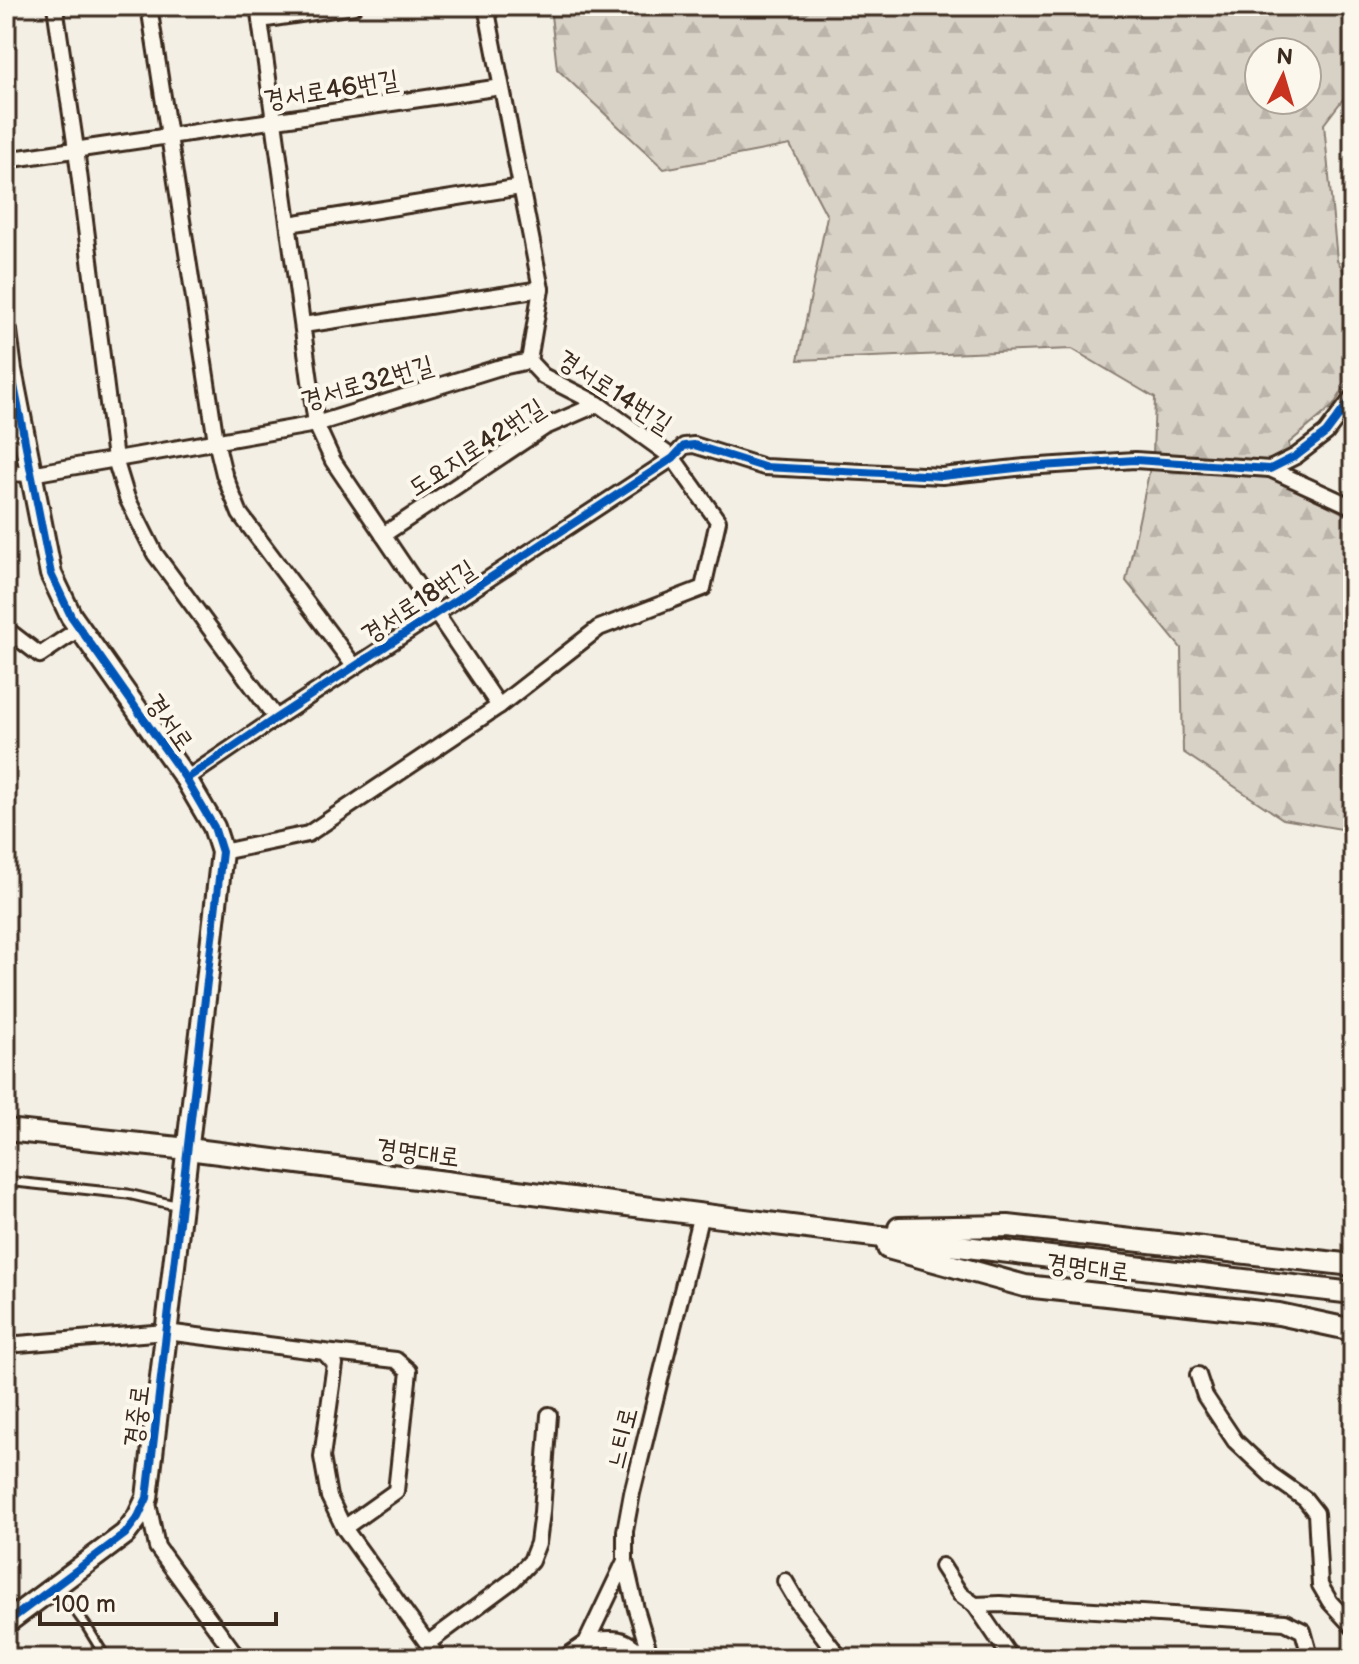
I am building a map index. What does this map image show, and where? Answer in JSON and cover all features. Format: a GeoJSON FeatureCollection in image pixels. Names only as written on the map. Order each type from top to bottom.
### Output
{"type":"FeatureCollection","features":[{"type":"Feature","properties":{"kind":"main road","name":"경서로"},"geometry":{"type":"LineString","coordinates":[[6,331],[8,370],[51,574],[71,616],[186,779],[214,827],[222,852],[188,1149]]}},
{"type":"Feature","properties":{"kind":"main road","name":"경명대로"},"geometry":{"type":"LineString","coordinates":[[6,1130],[188,1149],[823,1230],[1353,1293]]}},
{"type":"Feature","properties":{"kind":"main road","name":"경중로"},"geometry":{"type":"LineString","coordinates":[[6,1623],[125,1534],[147,1498],[188,1149]]}},
{"type":"Feature","properties":{"kind":"main road","name":"경명대로"},"geometry":{"type":"LineString","coordinates":[[823,1230],[1008,1226],[1353,1265]]}},
{"type":"Feature","properties":{"kind":"main road","name":"경명대로"},"geometry":{"type":"LineString","coordinates":[[823,1230],[1025,1286],[1279,1314],[1353,1330]]}},
{"type":"Feature","properties":{"kind":"street"},"geometry":{"type":"LineString","coordinates":[[55,6],[115,459],[127,498],[155,554],[276,718]]}},
{"type":"Feature","properties":{"kind":"street"},"geometry":{"type":"LineString","coordinates":[[149,6],[216,441]]}},
{"type":"Feature","properties":{"kind":"street"},"geometry":{"type":"LineString","coordinates":[[354,6],[259,13],[316,424],[333,461],[499,706]]}},
{"type":"Feature","properties":{"kind":"street","name":"경서로14번길"},"geometry":{"type":"LineString","coordinates":[[222,852],[308,834],[499,706],[599,628],[703,588],[718,521],[673,458],[598,404],[543,376],[529,361],[541,289],[486,6]]}},
{"type":"Feature","properties":{"kind":"street","name":"경서로46번길"},"geometry":{"type":"LineString","coordinates":[[6,160],[501,87]]}},
{"type":"Feature","properties":{"kind":"street"},"geometry":{"type":"LineString","coordinates":[[289,224],[521,187]]}},
{"type":"Feature","properties":{"kind":"street"},"geometry":{"type":"LineString","coordinates":[[303,325],[541,289]]}},
{"type":"Feature","properties":{"kind":"street","name":"경서로32번길"},"geometry":{"type":"LineString","coordinates":[[6,473],[31,474],[316,424],[529,361]]}},
{"type":"Feature","properties":{"kind":"street"},"geometry":{"type":"LineString","coordinates":[[1270,469],[1296,456],[1326,433],[1353,397]]}},
{"type":"Feature","properties":{"kind":"street","name":"도요지로42번길"},"geometry":{"type":"LineString","coordinates":[[383,535],[545,427],[598,404]]}},
{"type":"Feature","properties":{"kind":"street","name":"경서로18번길"},"geometry":{"type":"LineString","coordinates":[[216,441],[224,474],[240,514],[354,666]]}},
{"type":"Feature","properties":{"kind":"street","name":"경서로18번길"},"geometry":{"type":"LineString","coordinates":[[186,779],[673,458],[684,446],[694,445],[764,467],[942,476],[1135,460],[1270,469]]}},
{"type":"Feature","properties":{"kind":"street"},"geometry":{"type":"LineString","coordinates":[[1270,469],[1353,507]]}},
{"type":"Feature","properties":{"kind":"street"},"geometry":{"type":"LineString","coordinates":[[6,629],[40,655],[80,628]]}},
{"type":"Feature","properties":{"kind":"street","name":"느티로"},"geometry":{"type":"LineString","coordinates":[[586,1643],[625,1561],[625,1531],[632,1493],[701,1214]]}},
{"type":"Feature","properties":{"kind":"street"},"geometry":{"type":"LineString","coordinates":[[6,1345],[166,1332],[396,1360],[409,1371],[396,1491],[344,1528]]}},
{"type":"Feature","properties":{"kind":"street"},"geometry":{"type":"LineString","coordinates":[[324,1352],[335,1364],[322,1457],[329,1497],[344,1528],[438,1658]]}},
{"type":"Feature","properties":{"kind":"street"},"geometry":{"type":"LineString","coordinates":[[1198,1375],[1205,1396],[1235,1441],[1271,1475],[1305,1499],[1316,1513],[1320,1585],[1330,1602],[1353,1627]]}},
{"type":"Feature","properties":{"kind":"street"},"geometry":{"type":"LineString","coordinates":[[428,1643],[513,1580],[531,1561],[538,1543],[542,1512],[549,1415]]}},
{"type":"Feature","properties":{"kind":"street"},"geometry":{"type":"LineString","coordinates":[[147,1498],[157,1547],[238,1658]]}},
{"type":"Feature","properties":{"kind":"street"},"geometry":{"type":"LineString","coordinates":[[625,1561],[648,1658]]}},
{"type":"Feature","properties":{"kind":"street"},"geometry":{"type":"LineString","coordinates":[[942,1566],[960,1594],[975,1605],[1011,1658]]}},
{"type":"Feature","properties":{"kind":"street"},"geometry":{"type":"LineString","coordinates":[[785,1581],[840,1658]]}},
{"type":"Feature","properties":{"kind":"street"},"geometry":{"type":"LineString","coordinates":[[975,1605],[1285,1622],[1303,1631],[1307,1658]]}},
{"type":"Feature","properties":{"kind":"street"},"geometry":{"type":"LineString","coordinates":[[564,1658],[586,1643],[610,1637],[624,1640],[648,1658]]}},
{"type":"Feature","properties":{"kind":"lane"},"geometry":{"type":"LineString","coordinates":[[6,1181],[128,1194],[181,1206]]}},
{"type":"Feature","properties":{"kind":"lane"},"geometry":{"type":"LineString","coordinates":[[56,1585],[106,1658]]}},
{"type":"Feature","properties":{"kind":"green space"},"geometry":{"type":"Polygon","coordinates":[[[550,6],[1353,6],[1353,86],[1324,124],[1337,260],[1353,286],[1353,374],[1333,406],[1289,443],[1294,489],[1353,518],[1353,826],[1347,830],[1283,819],[1183,752],[1181,648],[1126,581],[1153,454],[1155,398],[1072,349],[798,360],[827,216],[790,145],[664,169],[557,69],[550,6]]]}},
{"type":"Feature","properties":{"kind":"cycle path"},"geometry":{"type":"LineString","coordinates":[[6,331],[51,574],[71,616],[186,779],[214,827],[222,852],[147,1498],[125,1534],[6,1623]]}},
{"type":"Feature","properties":{"kind":"cycle path"},"geometry":{"type":"LineString","coordinates":[[186,779],[673,458],[684,446],[694,445],[764,467],[942,476],[1135,460],[1270,469],[1296,456],[1326,433],[1353,397]]}}]}
